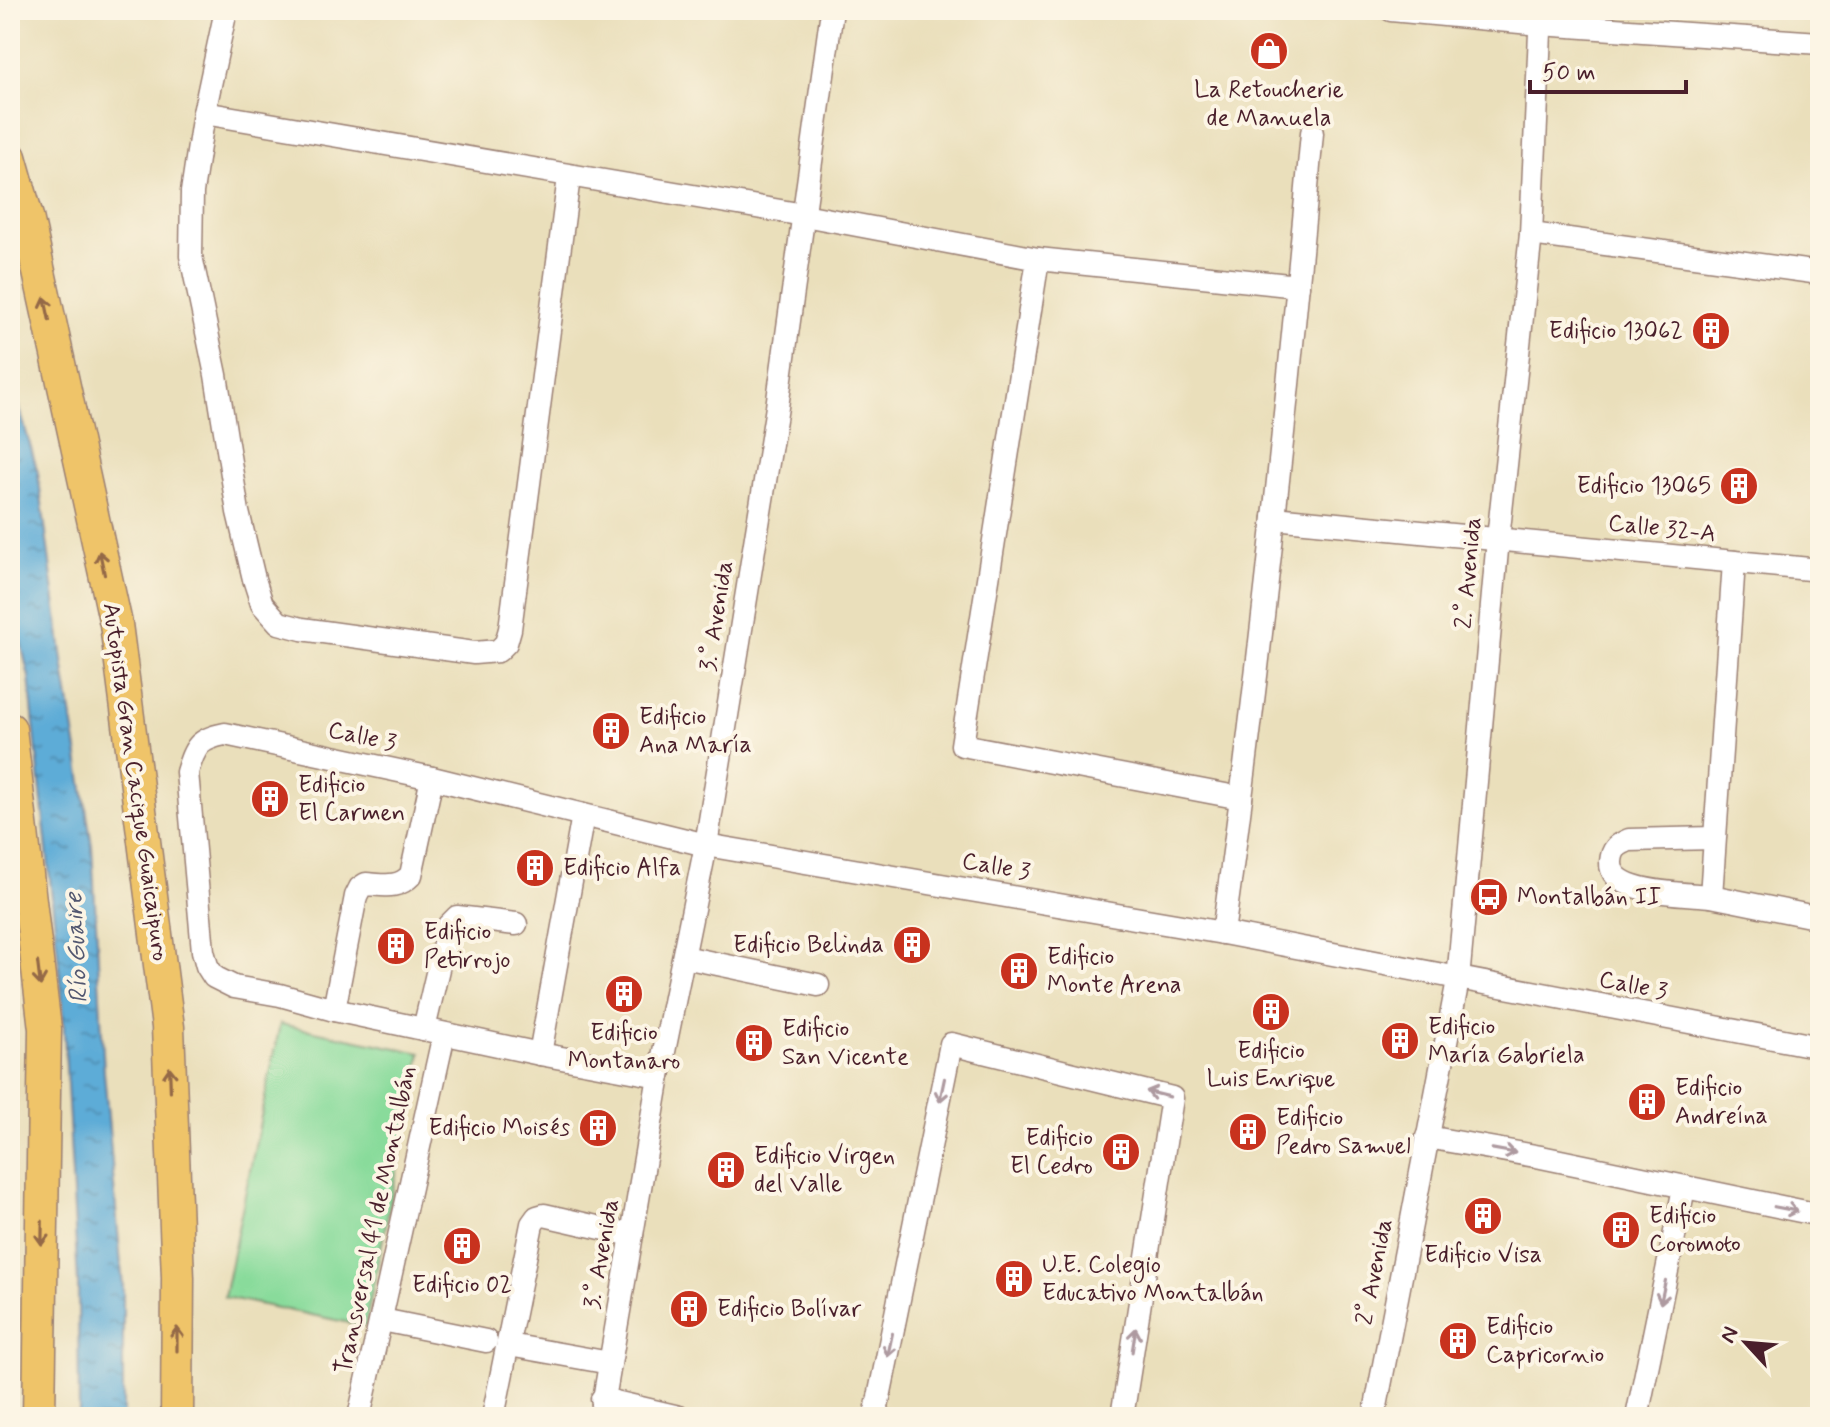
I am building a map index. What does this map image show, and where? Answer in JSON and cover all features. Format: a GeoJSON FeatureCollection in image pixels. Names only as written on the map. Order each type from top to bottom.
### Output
{"type":"FeatureCollection","features":[{"type":"Feature","properties":{"kind":"highway","name":"Autopista Gran Cacique Guaicaipuro"},"geometry":{"type":"LineString","coordinates":[[10,157],[27,217],[116,624],[168,1027],[178,1278],[177,1417]]}},
{"type":"Feature","properties":{"kind":"highway"},"geometry":{"type":"LineString","coordinates":[[10,729],[45,1029],[39,1417]]}},
{"type":"Feature","properties":{"kind":"street"},"geometry":{"type":"LineString","coordinates":[[226,10],[204,113],[192,192],[191,256],[216,375],[238,512],[262,604],[279,623],[302,629],[474,653],[498,651],[506,643],[569,177]]}},
{"type":"Feature","properties":{"kind":"street","name":"3.° Avenida"},"geometry":{"type":"LineString","coordinates":[[601,1408],[659,1076],[706,845],[777,407],[832,10]]}},
{"type":"Feature","properties":{"kind":"street"},"geometry":{"type":"LineString","coordinates":[[1391,10],[1540,17],[1820,43]]}},
{"type":"Feature","properties":{"kind":"street","name":"2.° Avenida"},"geometry":{"type":"LineString","coordinates":[[1427,1137],[1458,980],[1498,539],[1531,234],[1540,17]]}},
{"type":"Feature","properties":{"kind":"street"},"geometry":{"type":"LineString","coordinates":[[204,113],[804,215],[1038,259],[1298,286]]}},
{"type":"Feature","properties":{"kind":"street"},"geometry":{"type":"LineString","coordinates":[[1223,933],[1274,518],[1312,133]]}},
{"type":"Feature","properties":{"kind":"street"},"geometry":{"type":"LineString","coordinates":[[1531,234],[1820,273]]}},
{"type":"Feature","properties":{"kind":"street"},"geometry":{"type":"LineString","coordinates":[[1038,259],[962,745],[1241,798]]}},
{"type":"Feature","properties":{"kind":"street","name":"Calle 32-A"},"geometry":{"type":"LineString","coordinates":[[1274,518],[1820,570]]}},
{"type":"Feature","properties":{"kind":"street"},"geometry":{"type":"LineString","coordinates":[[1711,896],[1734,562]]}},
{"type":"Feature","properties":{"kind":"street","name":"Calle 3"},"geometry":{"type":"LineString","coordinates":[[334,1010],[280,995],[234,987],[214,977],[207,966],[187,772],[194,750],[207,737],[225,734],[432,778],[706,845],[1223,933],[1820,1047]]}},
{"type":"Feature","properties":{"kind":"street"},"geometry":{"type":"LineString","coordinates":[[432,778],[411,875],[394,886],[366,884],[356,896],[334,1010],[659,1076]]}},
{"type":"Feature","properties":{"kind":"street"},"geometry":{"type":"LineString","coordinates":[[540,1054],[583,815]]}},
{"type":"Feature","properties":{"kind":"street"},"geometry":{"type":"LineString","coordinates":[[1714,838],[1629,840],[1617,845],[1612,853],[1611,869],[1619,881],[1635,887],[1711,896],[1820,918]]}},
{"type":"Feature","properties":{"kind":"street","name":"Transversal 41 de Montalbán"},"geometry":{"type":"LineString","coordinates":[[359,1417],[382,1320],[434,1031],[448,926],[457,917],[516,924]]}},
{"type":"Feature","properties":{"kind":"street"},"geometry":{"type":"LineString","coordinates":[[684,957],[818,985]]}},
{"type":"Feature","properties":{"kind":"street"},"geometry":{"type":"LineString","coordinates":[[875,1417],[951,1044],[1172,1098],[1122,1417]]}},
{"type":"Feature","properties":{"kind":"street"},"geometry":{"type":"LineString","coordinates":[[1427,1137],[1541,1157],[1820,1215]]}},
{"type":"Feature","properties":{"kind":"street","name":"2° Avenida"},"geometry":{"type":"LineString","coordinates":[[1374,1417],[1427,1137]]}},
{"type":"Feature","properties":{"kind":"street"},"geometry":{"type":"LineString","coordinates":[[1637,1417],[1684,1188]]}},
{"type":"Feature","properties":{"kind":"street"},"geometry":{"type":"LineString","coordinates":[[493,1417],[532,1224],[537,1217],[544,1215],[632,1235]]}},
{"type":"Feature","properties":{"kind":"street"},"geometry":{"type":"LineString","coordinates":[[382,1320],[486,1341]]}},
{"type":"Feature","properties":{"kind":"street"},"geometry":{"type":"LineString","coordinates":[[509,1345],[610,1363]]}},
{"type":"Feature","properties":{"kind":"street"},"geometry":{"type":"LineString","coordinates":[[601,1408],[679,1417]]}},
{"type":"Feature","properties":{"kind":"green space"},"geometry":{"type":"Polygon","coordinates":[[[280,1024],[421,1053],[365,1326],[224,1297],[280,1024]]]}},
{"type":"Feature","properties":{"kind":"water","name":"Río Guaire"},"geometry":{"type":"Polygon","coordinates":[[[10,375],[38,473],[92,846],[104,1072],[123,1288],[123,1417],[79,1417],[78,1283],[62,995],[29,677],[10,596],[10,375]]]}},
{"type":"Feature","properties":{"kind":"place","name":"La Retoucherie de Manuela"},"geometry":{"type":"Point","coordinates":[1269,51]}},
{"type":"Feature","properties":{"kind":"place","name":"Edificio 13062"},"geometry":{"type":"Point","coordinates":[1711,331]}},
{"type":"Feature","properties":{"kind":"place","name":"Edificio 13065"},"geometry":{"type":"Point","coordinates":[1739,486]}},
{"type":"Feature","properties":{"kind":"place","name":"Edificio Ana María"},"geometry":{"type":"Point","coordinates":[611,731]}},
{"type":"Feature","properties":{"kind":"place","name":"Edificio El Carmen"},"geometry":{"type":"Point","coordinates":[270,799]}},
{"type":"Feature","properties":{"kind":"place","name":"Edificio Alfa"},"geometry":{"type":"Point","coordinates":[535,868]}},
{"type":"Feature","properties":{"kind":"place","name":"Montalbán II"},"geometry":{"type":"Point","coordinates":[1489,897]}},
{"type":"Feature","properties":{"kind":"place","name":"Edificio Belinda"},"geometry":{"type":"Point","coordinates":[912,945]}},
{"type":"Feature","properties":{"kind":"place","name":"Edificio Petirrojo"},"geometry":{"type":"Point","coordinates":[396,946]}},
{"type":"Feature","properties":{"kind":"place","name":"Edificio Monte Arena"},"geometry":{"type":"Point","coordinates":[1019,971]}},
{"type":"Feature","properties":{"kind":"place","name":"Edificio Montanaro"},"geometry":{"type":"Point","coordinates":[624,994]}},
{"type":"Feature","properties":{"kind":"place","name":"Edificio Luis Enrique"},"geometry":{"type":"Point","coordinates":[1271,1012]}},
{"type":"Feature","properties":{"kind":"place","name":"Edificio María Gabriela"},"geometry":{"type":"Point","coordinates":[1400,1041]}},
{"type":"Feature","properties":{"kind":"place","name":"Edificio San Vicente"},"geometry":{"type":"Point","coordinates":[754,1043]}},
{"type":"Feature","properties":{"kind":"place","name":"Edificio Andreína"},"geometry":{"type":"Point","coordinates":[1647,1102]}},
{"type":"Feature","properties":{"kind":"place","name":"Edificio Moisés"},"geometry":{"type":"Point","coordinates":[598,1128]}},
{"type":"Feature","properties":{"kind":"place","name":"Edificio Pedro Samuel"},"geometry":{"type":"Point","coordinates":[1248,1132]}},
{"type":"Feature","properties":{"kind":"place","name":"Edificio El Cedro"},"geometry":{"type":"Point","coordinates":[1121,1152]}},
{"type":"Feature","properties":{"kind":"place","name":"Edificio Virgen del Valle"},"geometry":{"type":"Point","coordinates":[726,1170]}},
{"type":"Feature","properties":{"kind":"place","name":"Edificio Visa"},"geometry":{"type":"Point","coordinates":[1483,1216]}},
{"type":"Feature","properties":{"kind":"place","name":"Edificio Coromoto"},"geometry":{"type":"Point","coordinates":[1621,1230]}},
{"type":"Feature","properties":{"kind":"place","name":"Edificio 02"},"geometry":{"type":"Point","coordinates":[462,1246]}},
{"type":"Feature","properties":{"kind":"place","name":"U.E. Colegio Educativo Montalbán"},"geometry":{"type":"Point","coordinates":[1014,1279]}},
{"type":"Feature","properties":{"kind":"place","name":"Edificio Bolívar"},"geometry":{"type":"Point","coordinates":[689,1309]}},
{"type":"Feature","properties":{"kind":"place","name":"Edificio Capricornio"},"geometry":{"type":"Point","coordinates":[1458,1341]}}]}
